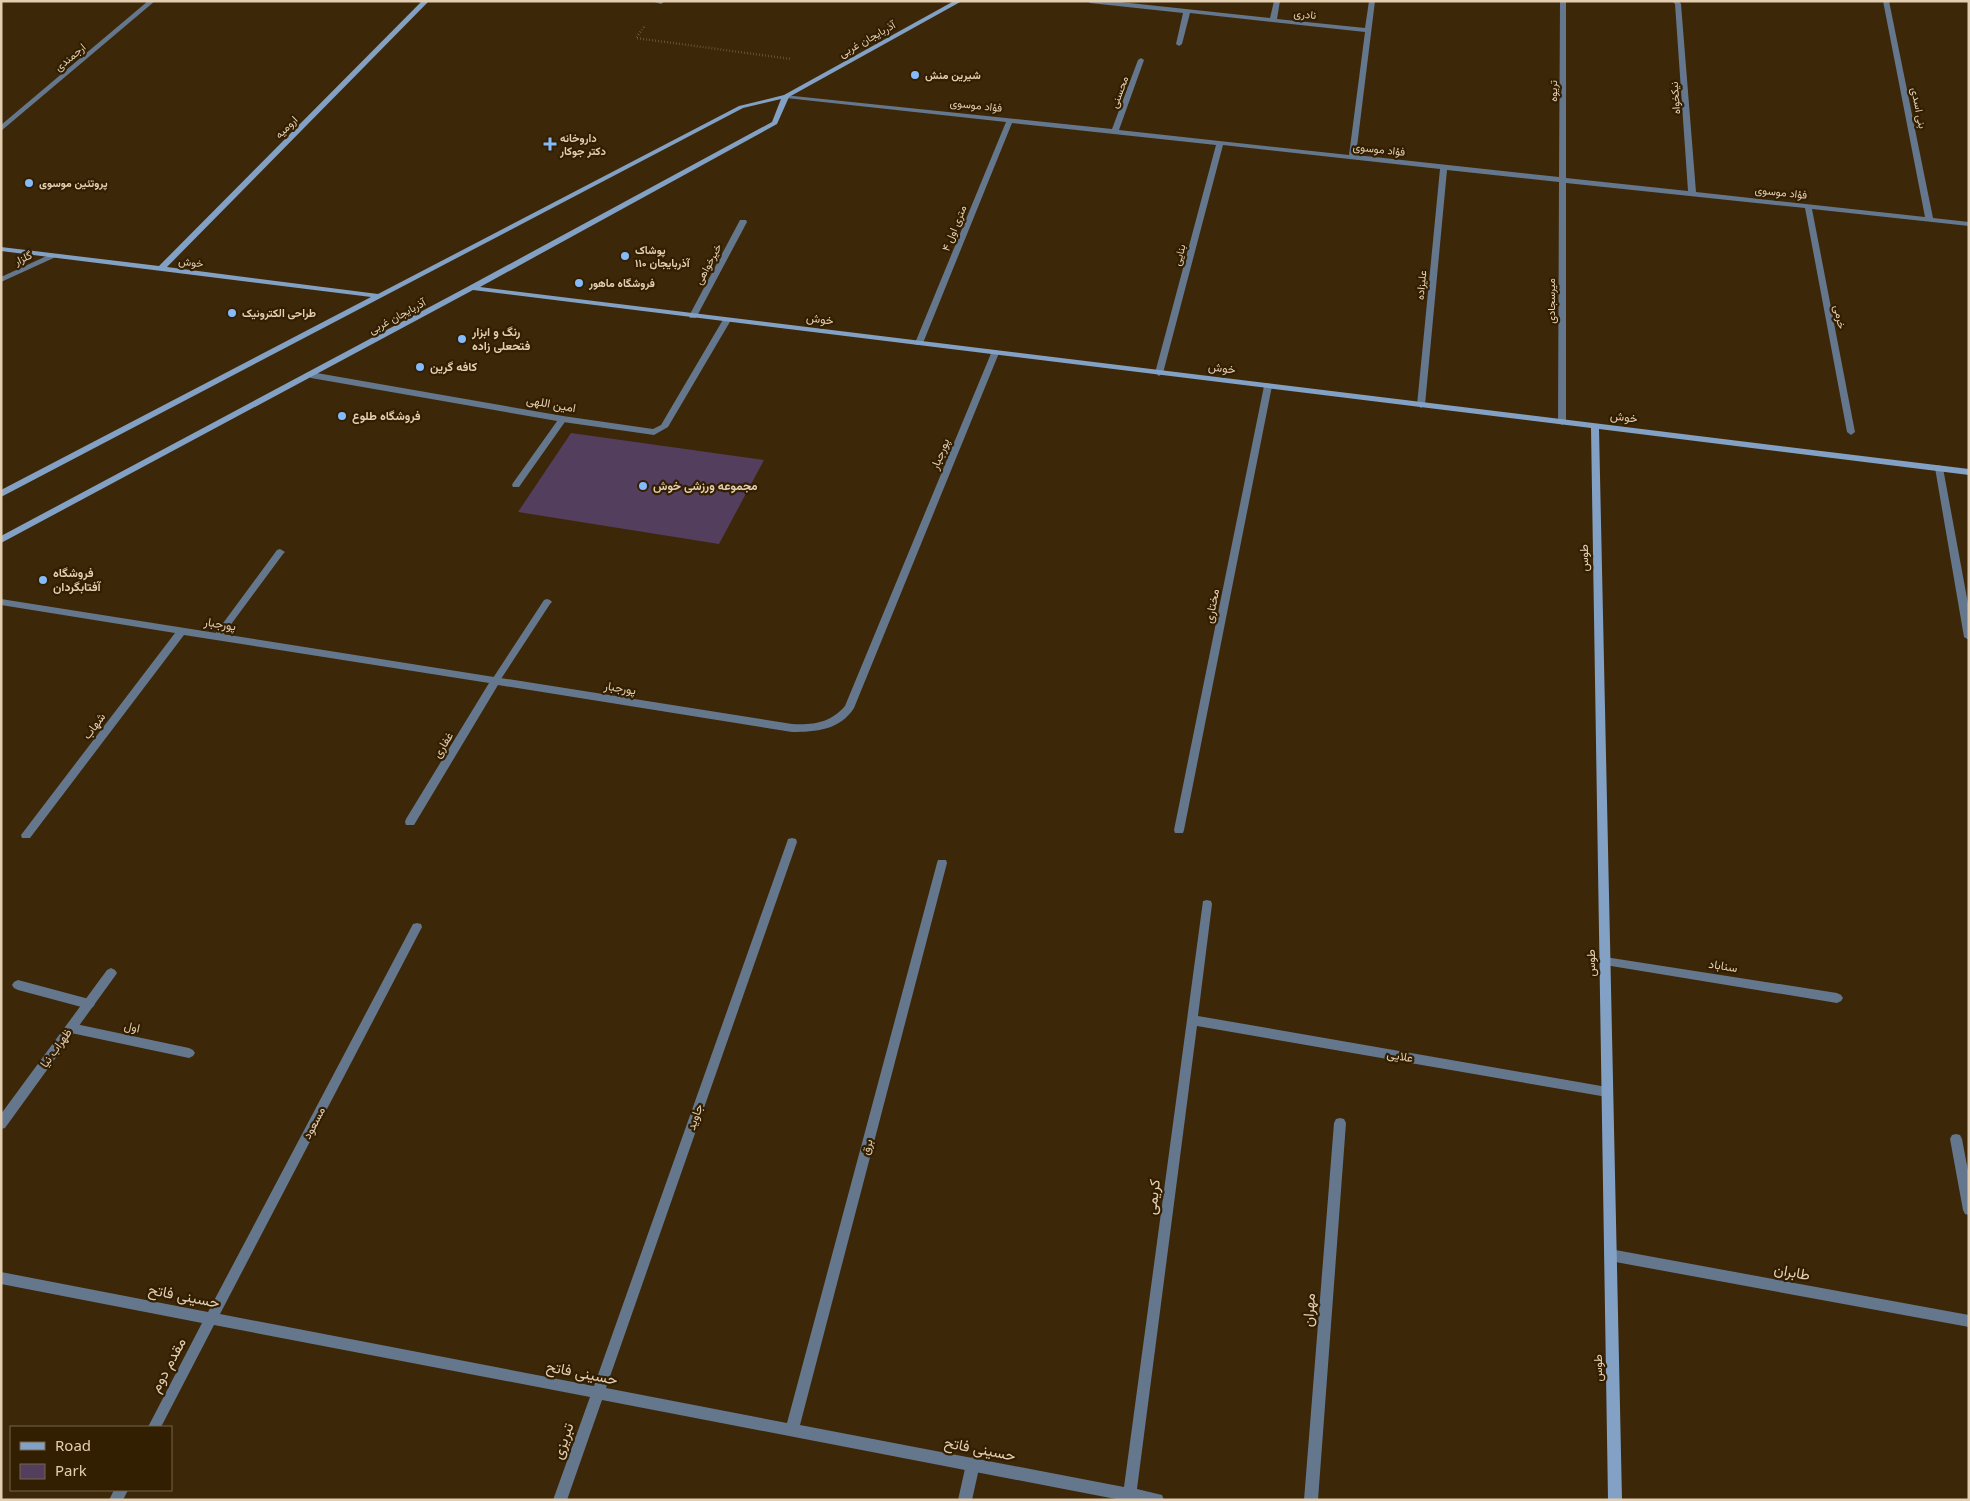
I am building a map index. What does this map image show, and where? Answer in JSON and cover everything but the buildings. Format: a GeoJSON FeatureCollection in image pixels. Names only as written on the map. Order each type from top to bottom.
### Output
{"type":"FeatureCollection","features":[{"type":"Feature","properties":{"kind":"main road","name":"ارومیه"},"geometry":{"type":"LineString","coordinates":[[162,270],[426,1]]}},
{"type":"Feature","properties":{"kind":"main road","name":"آذربایجان غربی"},"geometry":{"type":"LineString","coordinates":[[1,494],[740,107],[786,96],[959,1]]}},
{"type":"Feature","properties":{"kind":"main road","name":"آذربایجان غربی"},"geometry":{"type":"LineString","coordinates":[[1,540],[472,288],[775,123],[786,96]]}},
{"type":"Feature","properties":{"kind":"main road","name":"خوش"},"geometry":{"type":"LineString","coordinates":[[1,250],[378,296]]}},
{"type":"Feature","properties":{"kind":"main road","name":"خوش"},"geometry":{"type":"LineString","coordinates":[[472,288],[1969,472]]}},
{"type":"Feature","properties":{"kind":"main road","name":"طوس"},"geometry":{"type":"LineString","coordinates":[[1595,426],[1615,1500]]}},
{"type":"Feature","properties":{"kind":"street","name":"ارجمندی"},"geometry":{"type":"LineString","coordinates":[[1,129],[152,1]]}},
{"type":"Feature","properties":{"kind":"street","name":"نادری"},"geometry":{"type":"LineString","coordinates":[[1090,1],[1368,30]]}},
{"type":"Feature","properties":{"kind":"street"},"geometry":{"type":"LineString","coordinates":[[1273,20],[1277,1]]}},
{"type":"Feature","properties":{"kind":"street"},"geometry":{"type":"LineString","coordinates":[[1352,157],[1372,1]]}},
{"type":"Feature","properties":{"kind":"street","name":"تریوه"},"geometry":{"type":"LineString","coordinates":[[1563,1],[1563,180]]}},
{"type":"Feature","properties":{"kind":"street","name":"نیکخواه"},"geometry":{"type":"LineString","coordinates":[[1676,1],[1678,4],[1692,194]]}},
{"type":"Feature","properties":{"kind":"street","name":"بنی اسدی"},"geometry":{"type":"LineString","coordinates":[[1886,1],[1930,220]]}},
{"type":"Feature","properties":{"kind":"street"},"geometry":{"type":"LineString","coordinates":[[1179,44],[1187,11]]}},
{"type":"Feature","properties":{"kind":"street","name":"محسنی"},"geometry":{"type":"LineString","coordinates":[[1115,132],[1141,60]]}},
{"type":"Feature","properties":{"kind":"street","name":"فؤاد موسوی"},"geometry":{"type":"LineString","coordinates":[[786,96],[1969,224]]}},
{"type":"Feature","properties":{"kind":"street","name":"۴ متری اول"},"geometry":{"type":"LineString","coordinates":[[919,343],[1010,120]]}},
{"type":"Feature","properties":{"kind":"street","name":"بنایی"},"geometry":{"type":"LineString","coordinates":[[1159,373],[1220,143]]}},
{"type":"Feature","properties":{"kind":"street","name":"علیزاده"},"geometry":{"type":"LineString","coordinates":[[1421,405],[1444,167]]}},
{"type":"Feature","properties":{"kind":"street","name":"میرسجادی"},"geometry":{"type":"LineString","coordinates":[[1562,422],[1563,180]]}},
{"type":"Feature","properties":{"kind":"street","name":"خرمی"},"geometry":{"type":"LineString","coordinates":[[1808,206],[1851,432]]}},
{"type":"Feature","properties":{"kind":"street","name":"خیرخواهی"},"geometry":{"type":"LineString","coordinates":[[693,316],[743,222]]}},
{"type":"Feature","properties":{"kind":"street","name":"گلزار"},"geometry":{"type":"LineString","coordinates":[[1,280],[54,256]]}},
{"type":"Feature","properties":{"kind":"street","name":"امین اللهی"},"geometry":{"type":"LineString","coordinates":[[310,375],[649,433],[660,431],[664,428],[727,320]]}},
{"type":"Feature","properties":{"kind":"street","name":"پورجبار"},"geometry":{"type":"LineString","coordinates":[[1,602],[792,728],[811,729],[827,725],[840,718],[849,708],[995,353]]}},
{"type":"Feature","properties":{"kind":"street","name":"مختاری"},"geometry":{"type":"LineString","coordinates":[[1180,830],[1268,386]]}},
{"type":"Feature","properties":{"kind":"street"},"geometry":{"type":"LineString","coordinates":[[516,485],[564,419]]}},
{"type":"Feature","properties":{"kind":"street"},"geometry":{"type":"LineString","coordinates":[[1940,468],[1969,637]]}},
{"type":"Feature","properties":{"kind":"street"},"geometry":{"type":"LineString","coordinates":[[218,636],[280,552]]}},
{"type":"Feature","properties":{"kind":"street","name":"غفاری"},"geometry":{"type":"LineString","coordinates":[[410,822],[496,680],[547,602]]}},
{"type":"Feature","properties":{"kind":"street","name":"شهاب"},"geometry":{"type":"LineString","coordinates":[[26,835],[182,631]]}},
{"type":"Feature","properties":{"kind":"street","name":"جاوید"},"geometry":{"type":"LineString","coordinates":[[598,1392],[792,842]]}},
{"type":"Feature","properties":{"kind":"street","name":"برق"},"geometry":{"type":"LineString","coordinates":[[792,1430],[942,863]]}},
{"type":"Feature","properties":{"kind":"street","name":"کریمی"},"geometry":{"type":"LineString","coordinates":[[1130,1495],[1207,904]]}},
{"type":"Feature","properties":{"kind":"street","name":"مسعود"},"geometry":{"type":"LineString","coordinates":[[211,1318],[417,928]]}},
{"type":"Feature","properties":{"kind":"street","name":"سناباد"},"geometry":{"type":"LineString","coordinates":[[1605,961],[1837,998]]}},
{"type":"Feature","properties":{"kind":"street","name":"ظهراب نیا"},"geometry":{"type":"LineString","coordinates":[[1,1124],[111,973]]}},
{"type":"Feature","properties":{"kind":"street"},"geometry":{"type":"LineString","coordinates":[[18,985],[89,1004]]}},
{"type":"Feature","properties":{"kind":"street","name":"علایی"},"geometry":{"type":"LineString","coordinates":[[1192,1020],[1607,1092]]}},
{"type":"Feature","properties":{"kind":"street","name":"اول"},"geometry":{"type":"LineString","coordinates":[[71,1028],[189,1053]]}},
{"type":"Feature","properties":{"kind":"street","name":"مهران"},"geometry":{"type":"LineString","coordinates":[[1311,1500],[1340,1124]]}},
{"type":"Feature","properties":{"kind":"street"},"geometry":{"type":"LineString","coordinates":[[1956,1139],[1969,1210]]}},
{"type":"Feature","properties":{"kind":"street","name":"طابران"},"geometry":{"type":"LineString","coordinates":[[1610,1255],[1969,1321]]}},
{"type":"Feature","properties":{"kind":"street","name":"حسینی فاتح"},"geometry":{"type":"LineString","coordinates":[[1,1278],[1157,1500]]}},
{"type":"Feature","properties":{"kind":"street","name":"مقدم دوم"},"geometry":{"type":"LineString","coordinates":[[155,1426],[211,1318]]}},
{"type":"Feature","properties":{"kind":"street","name":"تبریزی"},"geometry":{"type":"LineString","coordinates":[[560,1500],[598,1392]]}},
{"type":"Feature","properties":{"kind":"street"},"geometry":{"type":"LineString","coordinates":[[965,1500],[973,1464]]}},
{"type":"Feature","properties":{"kind":"path"},"geometry":{"type":"LineString","coordinates":[[636,38],[841,66]]}},
{"type":"Feature","properties":{"kind":"green space","name":"مجموعه ورزشی خوش"},"geometry":{"type":"Polygon","coordinates":[[[571,433],[764,460],[719,544],[518,512],[571,433]]]}},
{"type":"Feature","properties":{"kind":"place","name":"شیرین منش"},"geometry":{"type":"Point","coordinates":[915,75]}},
{"type":"Feature","properties":{"kind":"place","name":"داروخانه دکتر جوکار"},"geometry":{"type":"Point","coordinates":[550,144]}},
{"type":"Feature","properties":{"kind":"place","name":"پروتئین موسوی"},"geometry":{"type":"Point","coordinates":[29,183]}},
{"type":"Feature","properties":{"kind":"place","name":"پوشاک آذربایجان ۱۱۰"},"geometry":{"type":"Point","coordinates":[625,256]}},
{"type":"Feature","properties":{"kind":"place","name":"فروشگاه ماهور"},"geometry":{"type":"Point","coordinates":[579,283]}},
{"type":"Feature","properties":{"kind":"place","name":"طراحی الکترونیک"},"geometry":{"type":"Point","coordinates":[232,313]}},
{"type":"Feature","properties":{"kind":"place","name":"رنگ و ابزار فتحعلی زاده"},"geometry":{"type":"Point","coordinates":[462,339]}},
{"type":"Feature","properties":{"kind":"place","name":"کافه گرین"},"geometry":{"type":"Point","coordinates":[420,367]}},
{"type":"Feature","properties":{"kind":"place","name":"فروشگاه طلوع"},"geometry":{"type":"Point","coordinates":[342,416]}},
{"type":"Feature","properties":{"kind":"place","name":"مجموعه ورزشی خوش"},"geometry":{"type":"Point","coordinates":[643,486]}},
{"type":"Feature","properties":{"kind":"place","name":"فروشگاه آفتابگردان"},"geometry":{"type":"Point","coordinates":[43,580]}}]}
